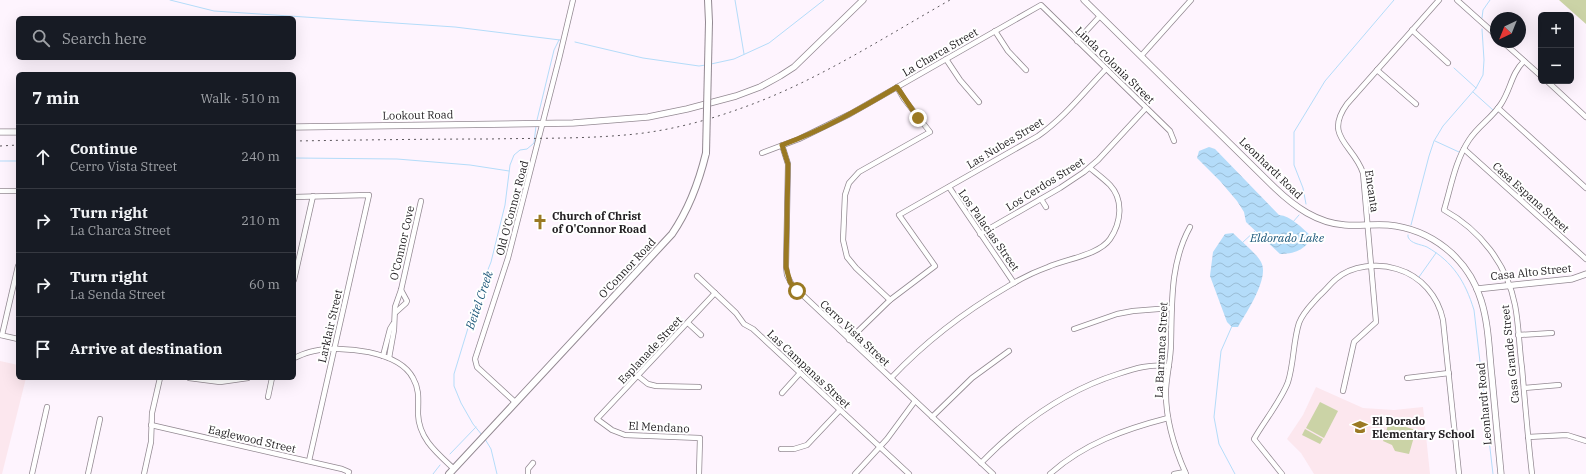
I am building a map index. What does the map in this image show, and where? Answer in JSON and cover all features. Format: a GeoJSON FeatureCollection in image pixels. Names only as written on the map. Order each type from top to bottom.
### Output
{"type":"FeatureCollection","features":[{"type":"Feature","properties":{"kind":"main road","name":"O'Connor Road"},"geometry":{"type":"LineString","coordinates":[[449,474],[672,234],[686,212],[696,189],[706,153],[709,22],[708,0]]}},
{"type":"Feature","properties":{"kind":"street","name":"Old O'Connor Road"},"geometry":{"type":"LineString","coordinates":[[515,402],[477,367],[475,359],[508,258],[573,0]]}},
{"type":"Feature","properties":{"kind":"street","name":"Lookout Road"},"geometry":{"type":"LineString","coordinates":[[296,127],[573,123],[648,117],[720,100],[760,87],[789,70],[863,0]]}},
{"type":"Feature","properties":{"kind":"street","name":"Leonhardt Road"},"geometry":{"type":"LineString","coordinates":[[1084,0],[1279,192],[1298,208],[1312,216],[1332,223],[1368,226],[1395,226],[1412,230],[1434,239],[1459,260],[1472,278],[1477,289],[1487,327],[1500,474]]}},
{"type":"Feature","properties":{"kind":"street"},"geometry":{"type":"LineString","coordinates":[[1141,56],[1191,0]]}},
{"type":"Feature","properties":{"kind":"street","name":"Encanta"},"geometry":{"type":"LineString","coordinates":[[1343,392],[1354,342],[1376,322],[1364,180],[1361,169],[1341,140],[1338,127],[1340,114],[1438,0]]}},
{"type":"Feature","properties":{"kind":"street"},"geometry":{"type":"LineString","coordinates":[[1457,0],[1490,30]]}},
{"type":"Feature","properties":{"kind":"street","name":"La Charca Street"},"geometry":{"type":"LineString","coordinates":[[762,153],[799,139],[850,114],[1041,5]]}},
{"type":"Feature","properties":{"kind":"street","name":"Linda Colonia Street"},"geometry":{"type":"LineString","coordinates":[[1041,5],[1170,131],[1174,141]]}},
{"type":"Feature","properties":{"kind":"street"},"geometry":{"type":"LineString","coordinates":[[1077,41],[1100,16]]}},
{"type":"Feature","properties":{"kind":"street"},"geometry":{"type":"LineString","coordinates":[[1412,30],[1448,62]]}},
{"type":"Feature","properties":{"kind":"street"},"geometry":{"type":"LineString","coordinates":[[994,31],[1008,51],[1026,70]]}},
{"type":"Feature","properties":{"kind":"street"},"geometry":{"type":"LineString","coordinates":[[1510,48],[1538,73]]}},
{"type":"Feature","properties":{"kind":"street"},"geometry":{"type":"LineString","coordinates":[[946,59],[960,80],[980,102]]}},
{"type":"Feature","properties":{"kind":"street"},"geometry":{"type":"LineString","coordinates":[[1464,148],[1474,134],[1491,118],[1498,108],[1508,91],[1515,71],[1524,61]]}},
{"type":"Feature","properties":{"kind":"street","name":"Las Nubes Street"},"geometry":{"type":"LineString","coordinates":[[890,300],[935,266],[899,215],[1049,128],[1059,120],[1106,69]]}},
{"type":"Feature","properties":{"kind":"street"},"geometry":{"type":"LineString","coordinates":[[1377,70],[1416,104]]}},
{"type":"Feature","properties":{"kind":"street"},"geometry":{"type":"LineString","coordinates":[[1549,84],[1586,117]]}},
{"type":"Feature","properties":{"kind":"street"},"geometry":{"type":"LineString","coordinates":[[849,340],[890,300],[856,268],[847,257],[843,240],[845,195],[850,183],[860,172],[930,132],[897,87]]}},
{"type":"Feature","properties":{"kind":"street","name":"Los Cerdos Street"},"geometry":{"type":"LineString","coordinates":[[980,234],[1076,178],[1090,168],[1146,108]]}},
{"type":"Feature","properties":{"kind":"street"},"geometry":{"type":"LineString","coordinates":[[1498,108],[1586,188]]}},
{"type":"Feature","properties":{"kind":"street"},"geometry":{"type":"LineString","coordinates":[[0,132],[16,132]]}},
{"type":"Feature","properties":{"kind":"street","name":"Cerro Vista Street"},"geometry":{"type":"LineString","coordinates":[[782,145],[788,164],[786,267],[787,275],[795,288],[993,474]]}},
{"type":"Feature","properties":{"kind":"street","name":"Casa Grande Street"},"geometry":{"type":"LineString","coordinates":[[1464,148],[1454,175],[1444,210],[1466,225],[1485,243],[1500,266],[1509,285],[1514,303],[1518,335],[1532,474]]}},
{"type":"Feature","properties":{"kind":"street","name":"Casa Espana Street"},"geometry":{"type":"LineString","coordinates":[[1464,148],[1586,259]]}},
{"type":"Feature","properties":{"kind":"street"},"geometry":{"type":"LineString","coordinates":[[891,378],[935,336],[971,309],[1014,283],[1048,267],[1097,250],[1107,243],[1112,236],[1118,220],[1120,211],[1119,203],[1115,192],[1108,183],[1090,168]]}},
{"type":"Feature","properties":{"kind":"street","name":"Los Palacias Street"},"geometry":{"type":"LineString","coordinates":[[949,187],[1014,283]]}},
{"type":"Feature","properties":{"kind":"street"},"geometry":{"type":"LineString","coordinates":[[0,191],[16,191]]}},
{"type":"Feature","properties":{"kind":"street","name":"Larklair Street"},"geometry":{"type":"LineString","coordinates":[[309,461],[369,195],[313,196]]}},
{"type":"Feature","properties":{"kind":"street"},"geometry":{"type":"LineString","coordinates":[[296,197],[313,196],[296,271]]}},
{"type":"Feature","properties":{"kind":"street"},"geometry":{"type":"LineString","coordinates":[[1041,199],[1046,207]]}},
{"type":"Feature","properties":{"kind":"street","name":"O'Connor Cove"},"geometry":{"type":"LineString","coordinates":[[383,356],[396,312],[421,201]]}},
{"type":"Feature","properties":{"kind":"street","name":"La Barranca Street"},"geometry":{"type":"LineString","coordinates":[[1185,473],[1172,440],[1168,418],[1166,389],[1171,346],[1171,308],[1178,256],[1184,238],[1190,227]]}},
{"type":"Feature","properties":{"kind":"street"},"geometry":{"type":"LineString","coordinates":[[1282,474],[1254,439],[1288,381],[1298,327],[1303,314],[1340,276],[1354,269],[1372,266],[1393,268],[1409,273],[1429,290],[1437,302],[1442,314],[1459,474]]}},
{"type":"Feature","properties":{"kind":"street"},"geometry":{"type":"LineString","coordinates":[[16,274],[1,335],[16,339]]}},
{"type":"Feature","properties":{"kind":"street","name":"Casa Alto Street"},"geometry":{"type":"LineString","coordinates":[[1477,289],[1572,279],[1586,274]]}},
{"type":"Feature","properties":{"kind":"street","name":"Las Campanas Street"},"geometry":{"type":"LineString","coordinates":[[697,276],[736,313],[744,324],[753,329],[909,474]]}},
{"type":"Feature","properties":{"kind":"street","name":"O'Connor Cove"},"geometry":{"type":"LineString","coordinates":[[396,312],[407,301],[401,290]]}},
{"type":"Feature","properties":{"kind":"street","name":"Esplanade Street"},"geometry":{"type":"LineString","coordinates":[[597,419],[715,294]]}},
{"type":"Feature","properties":{"kind":"street"},"geometry":{"type":"LineString","coordinates":[[1074,329],[1123,313],[1148,309],[1171,308]]}},
{"type":"Feature","properties":{"kind":"street"},"geometry":{"type":"LineString","coordinates":[[688,323],[701,335]]}},
{"type":"Feature","properties":{"kind":"street","name":"O'Connor Cove"},"geometry":{"type":"LineString","coordinates":[[389,358],[394,330],[393,324]]}},
{"type":"Feature","properties":{"kind":"street"},"geometry":{"type":"LineString","coordinates":[[1518,335],[1552,333]]}},
{"type":"Feature","properties":{"kind":"street"},"geometry":{"type":"LineString","coordinates":[[296,357],[315,351],[334,349],[355,350],[383,356],[401,364],[413,378],[417,386],[419,399],[418,414],[421,431],[431,448],[454,469]]}},
{"type":"Feature","properties":{"kind":"street"},"geometry":{"type":"LineString","coordinates":[[932,417],[972,378],[1009,351]]}},
{"type":"Feature","properties":{"kind":"street"},"geometry":{"type":"LineString","coordinates":[[980,463],[1001,442],[1050,404],[1102,379],[1140,367],[1156,365],[1169,366]]}},
{"type":"Feature","properties":{"kind":"street"},"geometry":{"type":"LineString","coordinates":[[782,393],[800,373]]}},
{"type":"Feature","properties":{"kind":"street"},"geometry":{"type":"LineString","coordinates":[[1407,378],[1449,373]]}},
{"type":"Feature","properties":{"kind":"street"},"geometry":{"type":"LineString","coordinates":[[638,376],[648,384],[656,386],[699,387]]}},
{"type":"Feature","properties":{"kind":"street"},"geometry":{"type":"LineString","coordinates":[[144,474],[151,442],[152,413],[160,380]]}},
{"type":"Feature","properties":{"kind":"street"},"geometry":{"type":"LineString","coordinates":[[216,380],[230,382],[239,380]]}},
{"type":"Feature","properties":{"kind":"street"},"geometry":{"type":"LineString","coordinates":[[268,397],[272,380]]}},
{"type":"Feature","properties":{"kind":"street"},"geometry":{"type":"LineString","coordinates":[[1524,388],[1559,385]]}},
{"type":"Feature","properties":{"kind":"street"},"geometry":{"type":"LineString","coordinates":[[855,474],[880,447],[915,401]]}},
{"type":"Feature","properties":{"kind":"street"},"geometry":{"type":"LineString","coordinates":[[32,474],[48,407]]}},
{"type":"Feature","properties":{"kind":"street"},"geometry":{"type":"LineString","coordinates":[[781,449],[794,449],[807,445],[840,410]]}},
{"type":"Feature","properties":{"kind":"street"},"geometry":{"type":"LineString","coordinates":[[1050,474],[1080,452],[1111,436],[1133,427],[1168,418]]}},
{"type":"Feature","properties":{"kind":"street"},"geometry":{"type":"LineString","coordinates":[[88,474],[100,419]]}},
{"type":"Feature","properties":{"kind":"street","name":"El Mendano"},"geometry":{"type":"LineString","coordinates":[[597,419],[612,430],[625,435],[700,438],[699,474]]}},
{"type":"Feature","properties":{"kind":"street","name":"Eaglewood Street"},"geometry":{"type":"LineString","coordinates":[[151,425],[309,461],[348,473]]}},
{"type":"Feature","properties":{"kind":"street"},"geometry":{"type":"LineString","coordinates":[[1528,437],[1566,435],[1586,441]]}},
{"type":"Feature","properties":{"kind":"street"},"geometry":{"type":"LineString","coordinates":[[528,474],[528,469],[533,463]]}},
{"type":"Feature","properties":{"kind":"street"},"geometry":{"type":"LineString","coordinates":[[1174,474],[1185,473]]}},
{"type":"Feature","properties":{"kind":"shaded area"},"geometry":{"type":"Polygon","coordinates":[[[0,361],[16,365],[16,380],[26,380],[2,474],[0,474],[0,361]]]}},
{"type":"Feature","properties":{"kind":"shaded area","name":"El Dorado Elementary School"},"geometry":{"type":"Polygon","coordinates":[[[1316,387],[1363,408],[1394,410],[1423,407],[1430,474],[1314,474],[1301,453],[1287,439],[1303,415],[1316,387]]]}},
{"type":"Feature","properties":{"kind":"green space"},"geometry":{"type":"Polygon","coordinates":[[[1559,0],[1586,0],[1586,24],[1574,12],[1559,0]]]}},
{"type":"Feature","properties":{"kind":"green space"},"geometry":{"type":"Polygon","coordinates":[[[1320,402],[1338,411],[1324,438],[1306,428],[1320,402]]]}},
{"type":"Feature","properties":{"kind":"green space"},"geometry":{"type":"Polygon","coordinates":[[[1389,422],[1416,430],[1409,454],[1395,451],[1392,445],[1383,441],[1389,422]]]}},
{"type":"Feature","properties":{"kind":"green space"},"geometry":{"type":"Polygon","coordinates":[[[1305,429],[1323,439],[1320,444],[1302,435],[1305,429]]]}},
{"type":"Feature","properties":{"kind":"water","name":"Eldorado Lake"},"geometry":{"type":"Polygon","coordinates":[[[1209,147],[1215,149],[1279,215],[1292,220],[1311,236],[1303,248],[1294,252],[1280,254],[1246,222],[1244,212],[1237,201],[1197,158],[1199,151],[1209,147]]]}},
{"type":"Feature","properties":{"kind":"water"},"geometry":{"type":"Polygon","coordinates":[[[1233,233],[1256,255],[1261,262],[1263,269],[1260,286],[1238,327],[1232,327],[1227,322],[1210,276],[1213,252],[1225,234],[1233,233]]]}},
{"type":"Feature","properties":{"kind":"waterway"},"geometry":{"type":"LineString","coordinates":[[170,0],[214,11],[289,16]]}},
{"type":"Feature","properties":{"kind":"waterway"},"geometry":{"type":"LineString","coordinates":[[735,0],[744,54]]}},
{"type":"Feature","properties":{"kind":"waterway","name":"Beitel Creek"},"geometry":{"type":"LineString","coordinates":[[711,64],[734,59],[769,43],[824,0]]}},
{"type":"Feature","properties":{"kind":"waterway"},"geometry":{"type":"LineString","coordinates":[[1306,204],[1303,188],[1294,165],[1294,132],[1325,81],[1394,0]]}},
{"type":"Feature","properties":{"kind":"waterway"},"geometry":{"type":"LineString","coordinates":[[1482,18],[1483,10],[1490,0]]}},
{"type":"Feature","properties":{"kind":"waterway"},"geometry":{"type":"LineString","coordinates":[[296,16],[455,27],[560,40]]}},
{"type":"Feature","properties":{"kind":"waterway"},"geometry":{"type":"LineString","coordinates":[[1411,225],[1434,141],[1443,126],[1476,88],[1483,75],[1484,60],[1482,29]]}},
{"type":"Feature","properties":{"kind":"waterway","name":"Beitel Creek"},"geometry":{"type":"LineString","coordinates":[[537,120],[554,50],[559,40]]}},
{"type":"Feature","properties":{"kind":"waterway","name":"Beitel Creek"},"geometry":{"type":"LineString","coordinates":[[575,42],[643,58],[699,66],[706,65]]}},
{"type":"Feature","properties":{"kind":"waterway"},"geometry":{"type":"LineString","coordinates":[[1454,68],[1476,88]]}},
{"type":"Feature","properties":{"kind":"waterway"},"geometry":{"type":"LineString","coordinates":[[1473,92],[1493,110]]}},
{"type":"Feature","properties":{"kind":"waterway","name":"Beitel Creek"},"geometry":{"type":"LineString","coordinates":[[482,435],[473,424],[461,403],[454,386],[454,374],[479,292],[491,262],[505,205],[510,165],[514,155],[520,150],[527,149],[534,143],[536,126]]}},
{"type":"Feature","properties":{"kind":"waterway"},"geometry":{"type":"LineString","coordinates":[[1435,141],[1459,152]]}},
{"type":"Feature","properties":{"kind":"waterway"},"geometry":{"type":"LineString","coordinates":[[296,158],[397,159],[470,165],[509,171]]}},
{"type":"Feature","properties":{"kind":"waterway"},"geometry":{"type":"LineString","coordinates":[[0,161],[16,161]]}},
{"type":"Feature","properties":{"kind":"waterway"},"geometry":{"type":"LineString","coordinates":[[1293,222],[1299,215]]}},
{"type":"Feature","properties":{"kind":"waterway"},"geometry":{"type":"LineString","coordinates":[[1242,243],[1255,231]]}},
{"type":"Feature","properties":{"kind":"waterway"},"geometry":{"type":"LineString","coordinates":[[1408,235],[1411,241],[1427,247],[1444,259],[1457,273],[1467,290],[1474,310],[1493,474]]}},
{"type":"Feature","properties":{"kind":"waterway"},"geometry":{"type":"LineString","coordinates":[[1419,277],[1436,253]]}},
{"type":"Feature","properties":{"kind":"waterway"},"geometry":{"type":"LineString","coordinates":[[1232,326],[1221,351],[1214,417],[1219,444],[1235,474]]}},
{"type":"Feature","properties":{"kind":"waterway"},"geometry":{"type":"LineString","coordinates":[[450,454],[476,427]]}},
{"type":"Feature","properties":{"kind":"waterway","name":"Beitel Creek"},"geometry":{"type":"LineString","coordinates":[[485,439],[491,449],[497,474]]}},
{"type":"Feature","properties":{"kind":"waterway"},"geometry":{"type":"LineString","coordinates":[[433,474],[440,465]]}},
{"type":"Feature","properties":{"kind":"railway"},"geometry":{"type":"LineString","coordinates":[[296,141],[574,138],[639,134],[668,129],[725,114],[794,86],[847,59],[950,0]]}},
{"type":"Feature","properties":{"kind":"railway"},"geometry":{"type":"LineString","coordinates":[[0,146],[16,145]]}},
{"type":"Feature","properties":{"kind":"place","name":"Church of Christ of O'Connor Road"},"geometry":{"type":"Point","coordinates":[540,222]}},
{"type":"Feature","properties":{"kind":"place","name":"El Dorado Elementary School"},"geometry":{"type":"Point","coordinates":[1360,427]}},
{"type":"Feature","properties":{"kind":"route"},"geometry":{"type":"LineString","coordinates":[[797,291],[790,282],[786,267],[788,164],[782,145],[813,133],[897,87],[918,118]]}}]}
